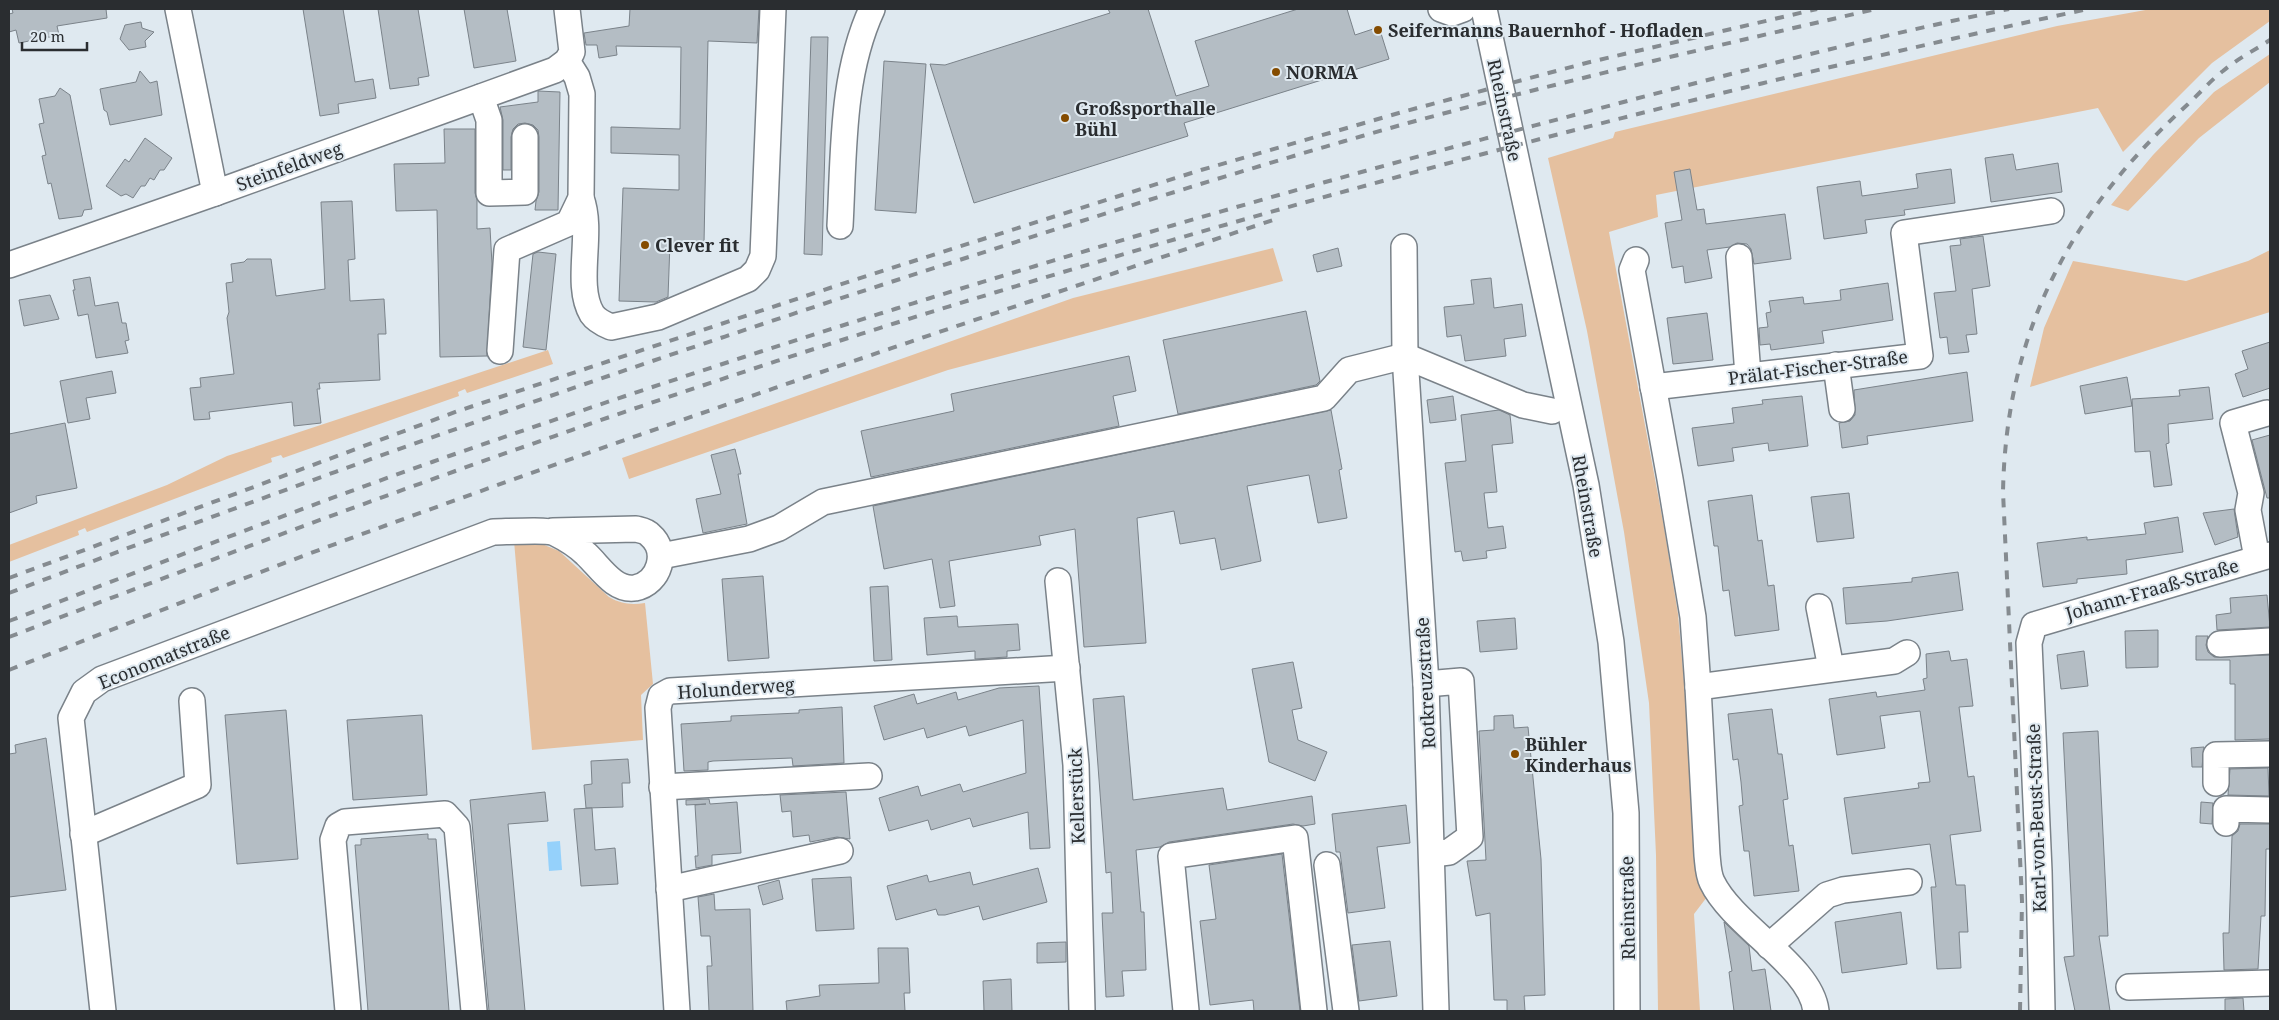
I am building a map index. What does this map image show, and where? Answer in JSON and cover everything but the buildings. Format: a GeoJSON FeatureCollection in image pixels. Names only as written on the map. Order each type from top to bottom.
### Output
{"type":"FeatureCollection","features":[{"type":"Feature","properties":{"kind":"street"},"geometry":{"type":"LineString","coordinates":[[178,9],[215,193]]}},
{"type":"Feature","properties":{"kind":"street"},"geometry":{"type":"LineString","coordinates":[[567,9],[572,52],[567,61],[577,77],[582,94],[581,198],[586,212],[585,296],[593,315],[611,327],[658,317],[748,279],[757,270],[763,256],[773,9]]}},
{"type":"Feature","properties":{"kind":"street"},"geometry":{"type":"LineString","coordinates":[[840,226],[848,91],[863,28],[872,9]]}},
{"type":"Feature","properties":{"kind":"street","name":"Rheinstraße"},"geometry":{"type":"LineString","coordinates":[[1484,9],[1586,485],[1611,642],[1626,813],[1627,1011]]}},
{"type":"Feature","properties":{"kind":"street","name":"Steinfeldweg"},"geometry":{"type":"LineString","coordinates":[[9,265],[555,70],[567,61]]}},
{"type":"Feature","properties":{"kind":"street"},"geometry":{"type":"LineString","coordinates":[[480,97],[489,120],[489,193],[525,192],[526,137]]}},
{"type":"Feature","properties":{"kind":"street"},"geometry":{"type":"LineString","coordinates":[[500,352],[506,250],[568,223],[581,198]]}},
{"type":"Feature","properties":{"kind":"street","name":"Prälat-Fischer-Straße"},"geometry":{"type":"LineString","coordinates":[[1653,388],[1748,375],[1920,356],[1904,233],[2051,211]]}},
{"type":"Feature","properties":{"kind":"street","name":"Rotkreuzstraße"},"geometry":{"type":"LineString","coordinates":[[1404,247],[1405,356],[1426,684],[1433,854],[1436,1011]]}},
{"type":"Feature","properties":{"kind":"street"},"geometry":{"type":"LineString","coordinates":[[1739,257],[1748,375]]}},
{"type":"Feature","properties":{"kind":"street"},"geometry":{"type":"LineString","coordinates":[[1636,260],[1632,270],[1693,617],[1707,855],[1711,881],[1728,906],[1807,985],[1816,1004],[1816,1011]]}},
{"type":"Feature","properties":{"kind":"street"},"geometry":{"type":"LineString","coordinates":[[553,532],[585,553],[615,583],[627,588],[636,588],[648,582],[657,574],[662,556],[749,539],[780,528],[823,502],[1324,398],[1349,370],[1405,356],[1523,405],[1552,411]]}},
{"type":"Feature","properties":{"kind":"street"},"geometry":{"type":"LineString","coordinates":[[1836,365],[1842,409]]}},
{"type":"Feature","properties":{"kind":"street"},"geometry":{"type":"LineString","coordinates":[[2264,556],[2248,510],[2251,493],[2233,423],[2267,412]]}},
{"type":"Feature","properties":{"kind":"street","name":"Economatstraße"},"geometry":{"type":"LineString","coordinates":[[103,1011],[71,718],[84,692],[102,679],[493,532],[636,529],[649,533],[657,543],[662,556]]}},
{"type":"Feature","properties":{"kind":"street","name":"Johann-Fraaß-Straße"},"geometry":{"type":"LineString","coordinates":[[2034,625],[2264,556]]}},
{"type":"Feature","properties":{"kind":"street","name":"Kellerstück"},"geometry":{"type":"LineString","coordinates":[[1058,581],[1076,765],[1082,1011]]}},
{"type":"Feature","properties":{"kind":"street"},"geometry":{"type":"LineString","coordinates":[[1819,607],[1831,668]]}},
{"type":"Feature","properties":{"kind":"street","name":"Karl-von-Beust-Straße"},"geometry":{"type":"LineString","coordinates":[[2034,625],[2029,642],[2039,871],[2042,1011]]}},
{"type":"Feature","properties":{"kind":"street"},"geometry":{"type":"LineString","coordinates":[[2220,644],[2270,641]]}},
{"type":"Feature","properties":{"kind":"street"},"geometry":{"type":"LineString","coordinates":[[1698,687],[1894,661],[1907,652]]}},
{"type":"Feature","properties":{"kind":"street","name":"Holunderweg"},"geometry":{"type":"LineString","coordinates":[[677,1011],[658,708],[661,696],[670,691],[1067,668]]}},
{"type":"Feature","properties":{"kind":"street"},"geometry":{"type":"LineString","coordinates":[[1426,684],[1461,681],[1470,837],[1449,852],[1433,854]]}},
{"type":"Feature","properties":{"kind":"street"},"geometry":{"type":"LineString","coordinates":[[83,834],[198,785],[192,701]]}},
{"type":"Feature","properties":{"kind":"street"},"geometry":{"type":"LineString","coordinates":[[2216,784],[2216,755],[2270,754]]}},
{"type":"Feature","properties":{"kind":"street"},"geometry":{"type":"LineString","coordinates":[[662,786],[869,776]]}},
{"type":"Feature","properties":{"kind":"street"},"geometry":{"type":"LineString","coordinates":[[2226,823],[2226,810],[2270,810]]}},
{"type":"Feature","properties":{"kind":"street"},"geometry":{"type":"LineString","coordinates":[[348,1011],[332,840],[338,826],[346,822],[445,814],[457,827],[474,1011]]}},
{"type":"Feature","properties":{"kind":"street"},"geometry":{"type":"LineString","coordinates":[[1186,1011],[1171,856],[1295,838],[1314,1011]]}},
{"type":"Feature","properties":{"kind":"street"},"geometry":{"type":"LineString","coordinates":[[669,889],[840,851]]}},
{"type":"Feature","properties":{"kind":"street"},"geometry":{"type":"LineString","coordinates":[[1327,865],[1346,1011]]}},
{"type":"Feature","properties":{"kind":"street"},"geometry":{"type":"LineString","coordinates":[[1769,946],[1827,896],[1843,890],[1910,882]]}},
{"type":"Feature","properties":{"kind":"street"},"geometry":{"type":"LineString","coordinates":[[2128,987],[2270,983]]}},
{"type":"Feature","properties":{"kind":"shaded area"},"geometry":{"type":"Polygon","coordinates":[[[2151,9],[2270,9],[2270,21],[2212,63],[2123,152],[2098,108],[1656,195],[1658,217],[1609,232],[1664,527],[1678,614],[1701,875],[1710,893],[1694,914],[1700,1011],[1658,1011],[1656,855],[1649,703],[1624,532],[1587,331],[1548,158],[1613,138],[1615,132],[2057,26],[2151,9]]]}},
{"type":"Feature","properties":{"kind":"shaded area"},"geometry":{"type":"Polygon","coordinates":[[[2270,54],[2270,82],[2199,138],[2128,211],[2111,205],[2153,155],[2214,92],[2270,54]]]}},
{"type":"Feature","properties":{"kind":"shaded area"},"geometry":{"type":"Polygon","coordinates":[[[1273,248],[1283,281],[948,370],[629,479],[622,458],[1073,298],[1273,248]]]}},
{"type":"Feature","properties":{"kind":"shaded area"},"geometry":{"type":"Polygon","coordinates":[[[2270,250],[2270,312],[2030,387],[2044,328],[2073,261],[2186,281],[2248,261],[2270,250]]]}},
{"type":"Feature","properties":{"kind":"shaded area"},"geometry":{"type":"Polygon","coordinates":[[[548,350],[553,364],[467,393],[465,389],[458,392],[459,396],[283,458],[281,455],[271,458],[272,462],[87,532],[85,528],[78,531],[79,535],[9,562],[9,545],[167,485],[227,456],[548,350]]]}},
{"type":"Feature","properties":{"kind":"shaded area"},"geometry":{"type":"Polygon","coordinates":[[[514,541],[537,542],[559,551],[609,597],[626,603],[645,603],[653,684],[641,695],[643,740],[532,750],[514,541]]]}},
{"type":"Feature","properties":{"kind":"water"},"geometry":{"type":"Polygon","coordinates":[[[560,841],[562,870],[549,871],[547,842],[560,841]]]}},
{"type":"Feature","properties":{"kind":"railway"},"geometry":{"type":"LineString","coordinates":[[9,578],[458,411],[857,279],[1201,170],[1406,111],[1590,62],[1817,9]]}},
{"type":"Feature","properties":{"kind":"railway"},"geometry":{"type":"LineString","coordinates":[[9,593],[376,457],[622,371],[1149,200],[1408,123],[1642,64],[1876,9]]}},
{"type":"Feature","properties":{"kind":"railway"},"geometry":{"type":"LineString","coordinates":[[9,621],[273,520],[568,415],[840,326],[1114,242],[1390,164],[1708,80],[1828,50],[2009,9]]}},
{"type":"Feature","properties":{"kind":"railway"},"geometry":{"type":"LineString","coordinates":[[9,637],[259,542],[511,451],[765,365],[1020,285],[1285,208],[1551,136],[1819,70],[2088,9]]}},
{"type":"Feature","properties":{"kind":"railway"},"geometry":{"type":"LineString","coordinates":[[2020,1011],[2022,901],[2003,492],[2007,434],[2017,379],[2032,327],[2052,279],[2078,232],[2109,188],[2146,146],[2214,79],[2234,62],[2270,40]]}},
{"type":"Feature","properties":{"kind":"railway"},"geometry":{"type":"LineString","coordinates":[[9,670],[197,596],[497,485],[829,369],[1273,220]]}},
{"type":"Feature","properties":{"kind":"place","name":"Seifermanns Bauernhof - Hofladen"},"geometry":{"type":"Point","coordinates":[1378,30]}},
{"type":"Feature","properties":{"kind":"place","name":"NORMA"},"geometry":{"type":"Point","coordinates":[1276,72]}},
{"type":"Feature","properties":{"kind":"place","name":"Großsporthalle Bühl"},"geometry":{"type":"Point","coordinates":[1065,118]}},
{"type":"Feature","properties":{"kind":"place","name":"Clever fit"},"geometry":{"type":"Point","coordinates":[645,245]}},
{"type":"Feature","properties":{"kind":"place","name":"Bühler Kinderhaus"},"geometry":{"type":"Point","coordinates":[1515,754]}}]}
